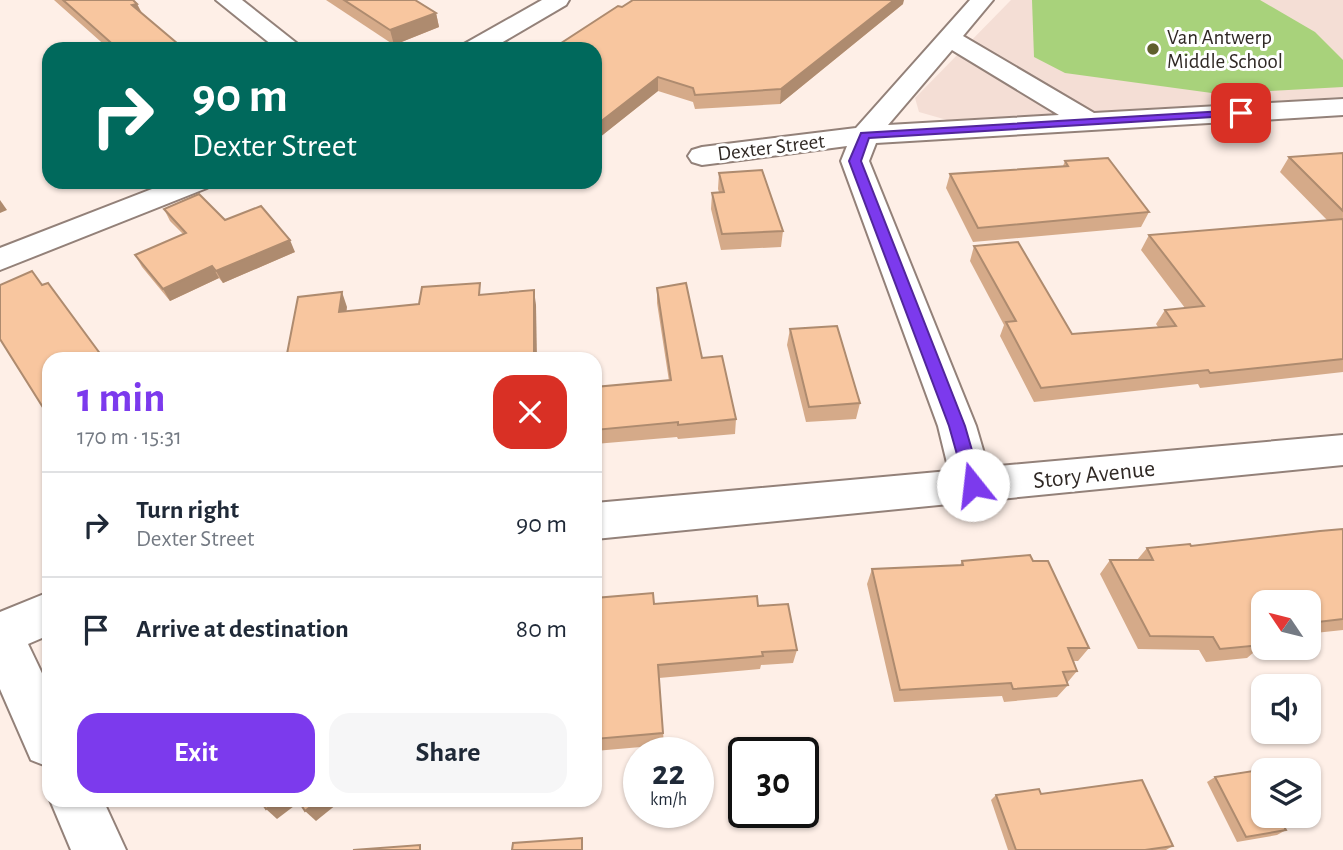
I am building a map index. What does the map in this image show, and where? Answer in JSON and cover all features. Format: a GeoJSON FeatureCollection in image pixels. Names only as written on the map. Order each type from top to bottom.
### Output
{"type":"FeatureCollection","features":[{"type":"Feature","properties":{"kind":"street"},"geometry":{"type":"LineString","coordinates":[[227,0],[283,42]]}},
{"type":"Feature","properties":{"kind":"street"},"geometry":{"type":"LineString","coordinates":[[484,42],[558,0]]}},
{"type":"Feature","properties":{"kind":"street"},"geometry":{"type":"LineString","coordinates":[[973,485],[957,426],[855,161],[865,135],[982,0]]}},
{"type":"Feature","properties":{"kind":"street"},"geometry":{"type":"LineString","coordinates":[[949,38],[1089,122]]}},
{"type":"Feature","properties":{"kind":"street","name":"Dexter Street"},"geometry":{"type":"LineString","coordinates":[[702,156],[865,135],[1343,107]]}},
{"type":"Feature","properties":{"kind":"street"},"geometry":{"type":"LineString","coordinates":[[0,260],[179,189]]}},
{"type":"Feature","properties":{"kind":"street","name":"Story Avenue"},"geometry":{"type":"LineString","coordinates":[[602,520],[1343,450]]}},
{"type":"Feature","properties":{"kind":"street"},"geometry":{"type":"LineString","coordinates":[[42,616],[0,635],[42,727]]}},
{"type":"Feature","properties":{"kind":"street"},"geometry":{"type":"LineString","coordinates":[[79,807],[99,850]]}},
{"type":"Feature","properties":{"kind":"shaded area","name":"Van Antwerp Middle School"},"geometry":{"type":"Polygon","coordinates":[[[1011,0],[1343,0],[1343,97],[947,120],[919,112],[915,98],[1011,0]]]}},
{"type":"Feature","properties":{"kind":"green space"},"geometry":{"type":"Polygon","coordinates":[[[1032,0],[1260,0],[1315,32],[1343,60],[1343,87],[1219,94],[1065,73],[1034,57],[1032,0]]]}},
{"type":"Feature","properties":{"kind":"building"},"geometry":{"type":"Polygon","coordinates":[[[63,0],[133,0],[137,4],[132,5],[176,42],[110,42],[63,0]]]}},
{"type":"Feature","properties":{"kind":"building"},"geometry":{"type":"Polygon","coordinates":[[[344,0],[415,0],[436,13],[390,30],[344,0]]]}},
{"type":"Feature","properties":{"kind":"building"},"geometry":{"type":"Polygon","coordinates":[[[633,0],[894,0],[781,89],[695,95],[693,88],[658,77],[602,121],[602,42],[563,42],[618,6],[622,7],[633,0]]]}},
{"type":"Feature","properties":{"kind":"building"},"geometry":{"type":"Polygon","coordinates":[[[1343,153],[1343,211],[1289,157],[1343,153]]]}},
{"type":"Feature","properties":{"kind":"building"},"geometry":{"type":"Polygon","coordinates":[[[1108,158],[1149,212],[978,228],[950,174],[1068,166],[1065,161],[1108,158]]]}},
{"type":"Feature","properties":{"kind":"building"},"geometry":{"type":"Polygon","coordinates":[[[762,170],[783,231],[722,234],[712,193],[724,192],[719,173],[762,170]]]}},
{"type":"Feature","properties":{"kind":"building"},"geometry":{"type":"Polygon","coordinates":[[[199,194],[225,220],[261,206],[290,240],[216,271],[212,266],[163,289],[135,255],[186,233],[164,209],[199,194]]]}},
{"type":"Feature","properties":{"kind":"building"},"geometry":{"type":"Polygon","coordinates":[[[1343,219],[1343,359],[1041,388],[1006,322],[1016,321],[974,246],[1018,242],[1072,334],[1176,326],[1165,310],[1204,306],[1149,235],[1343,219]]]}},
{"type":"Feature","properties":{"kind":"building"},"geometry":{"type":"Polygon","coordinates":[[[32,271],[42,285],[48,283],[99,352],[42,352],[42,406],[0,339],[0,285],[32,271]]]}},
{"type":"Feature","properties":{"kind":"building"},"geometry":{"type":"Polygon","coordinates":[[[480,283],[479,295],[534,290],[534,352],[287,352],[298,297],[342,292],[339,312],[419,304],[422,287],[480,283]]]}},
{"type":"Feature","properties":{"kind":"building"},"geometry":{"type":"Polygon","coordinates":[[[686,283],[702,358],[722,356],[736,419],[602,429],[602,386],[671,380],[657,288],[686,283]]]}},
{"type":"Feature","properties":{"kind":"building"},"geometry":{"type":"Polygon","coordinates":[[[837,326],[860,403],[809,407],[790,329],[837,326]]]}},
{"type":"Feature","properties":{"kind":"building"},"geometry":{"type":"Polygon","coordinates":[[[1343,529],[1343,619],[1321,622],[1321,590],[1251,590],[1251,646],[1220,649],[1213,637],[1150,636],[1110,560],[1153,560],[1147,548],[1191,546],[1343,529]]]}},
{"type":"Feature","properties":{"kind":"building"},"geometry":{"type":"Polygon","coordinates":[[[1030,555],[1033,561],[1048,561],[1089,648],[1068,648],[1077,671],[1063,672],[1068,685],[1013,689],[1011,683],[900,690],[872,569],[963,565],[962,561],[1030,555]]]}},
{"type":"Feature","properties":{"kind":"building"},"geometry":{"type":"Polygon","coordinates":[[[653,593],[654,604],[757,596],[758,606],[788,604],[797,650],[762,652],[763,656],[658,665],[663,733],[602,738],[602,597],[653,593]]]}},
{"type":"Feature","properties":{"kind":"building"},"geometry":{"type":"Polygon","coordinates":[[[1251,771],[1251,828],[1286,830],[1246,837],[1215,777],[1251,771]]]}},
{"type":"Feature","properties":{"kind":"building"},"geometry":{"type":"Polygon","coordinates":[[[1142,780],[1173,846],[1145,850],[1016,850],[996,795],[1039,789],[1041,794],[1142,780]]]}},
{"type":"Feature","properties":{"kind":"building"},"geometry":{"type":"Polygon","coordinates":[[[582,838],[582,850],[512,850],[513,843],[582,838]]]}},
{"type":"Feature","properties":{"kind":"building"},"geometry":{"type":"Polygon","coordinates":[[[420,845],[420,850],[353,850],[420,845]]]}},
{"type":"Feature","properties":{"kind":"place","name":"Van Antwerp Middle School"},"geometry":{"type":"Point","coordinates":[1153,49]}},
{"type":"Feature","properties":{"kind":"route"},"geometry":{"type":"LineString","coordinates":[[973,485],[957,426],[855,161],[865,135],[1241,113]]}}]}
